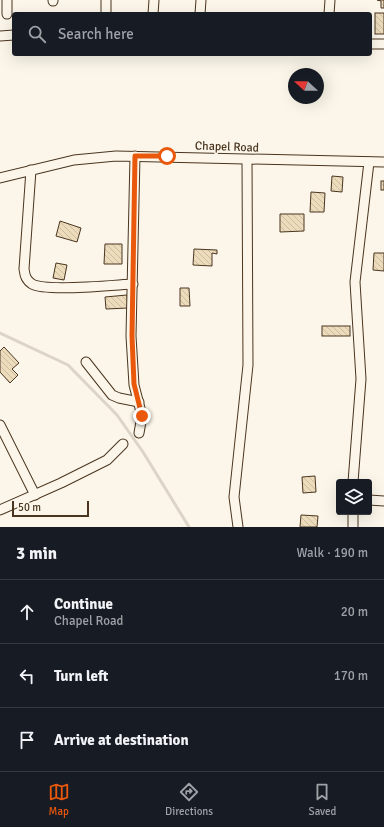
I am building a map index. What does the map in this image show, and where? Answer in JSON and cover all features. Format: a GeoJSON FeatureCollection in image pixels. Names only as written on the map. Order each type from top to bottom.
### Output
{"type":"FeatureCollection","features":[{"type":"Feature","properties":{"kind":"street"},"geometry":{"type":"LineString","coordinates":[[7,14],[8,0]]}},
{"type":"Feature","properties":{"kind":"street"},"geometry":{"type":"LineString","coordinates":[[106,0],[106,12]]}},
{"type":"Feature","properties":{"kind":"street"},"geometry":{"type":"LineString","coordinates":[[153,12],[154,0]]}},
{"type":"Feature","properties":{"kind":"street"},"geometry":{"type":"LineString","coordinates":[[200,12],[201,0]]}},
{"type":"Feature","properties":{"kind":"street"},"geometry":{"type":"LineString","coordinates":[[330,0],[330,12]]}},
{"type":"Feature","properties":{"kind":"street"},"geometry":{"type":"LineString","coordinates":[[0,36],[12,35]]}},
{"type":"Feature","properties":{"kind":"street"},"geometry":{"type":"LineString","coordinates":[[372,44],[384,44]]}},
{"type":"Feature","properties":{"kind":"street"},"geometry":{"type":"LineString","coordinates":[[135,156],[132,336],[134,384],[142,416],[139,433]]}},
{"type":"Feature","properties":{"kind":"street","name":"Chapel Road"},"geometry":{"type":"LineString","coordinates":[[0,178],[74,160],[135,156],[247,160],[384,162]]}},
{"type":"Feature","properties":{"kind":"street"},"geometry":{"type":"LineString","coordinates":[[238,527],[234,497],[248,365],[247,160]]}},
{"type":"Feature","properties":{"kind":"street"},"geometry":{"type":"LineString","coordinates":[[353,479],[361,379],[355,282],[369,162]]}},
{"type":"Feature","properties":{"kind":"street"},"geometry":{"type":"LineString","coordinates":[[31,170],[24,269],[26,279],[33,285],[48,288],[133,284]]}},
{"type":"Feature","properties":{"kind":"street"},"geometry":{"type":"LineString","coordinates":[[86,362],[112,395],[139,402]]}},
{"type":"Feature","properties":{"kind":"street"},"geometry":{"type":"LineString","coordinates":[[0,424],[35,495]]}},
{"type":"Feature","properties":{"kind":"street"},"geometry":{"type":"LineString","coordinates":[[0,510],[35,495],[107,460],[123,444]]}},
{"type":"Feature","properties":{"kind":"street"},"geometry":{"type":"LineString","coordinates":[[372,500],[384,501]]}},
{"type":"Feature","properties":{"kind":"street"},"geometry":{"type":"LineString","coordinates":[[353,515],[353,527]]}},
{"type":"Feature","properties":{"kind":"building"},"geometry":{"type":"Polygon","coordinates":[[[377,0],[384,0],[384,8],[381,8],[381,1],[377,0]]]}},
{"type":"Feature","properties":{"kind":"building"},"geometry":{"type":"Polygon","coordinates":[[[375,13],[384,13],[384,34],[375,34],[375,13]]]}},
{"type":"Feature","properties":{"kind":"building"},"geometry":{"type":"Polygon","coordinates":[[[332,176],[343,177],[342,192],[331,191],[332,176]]]}},
{"type":"Feature","properties":{"kind":"building"},"geometry":{"type":"Polygon","coordinates":[[[381,181],[384,181],[384,190],[381,190],[381,181]]]}},
{"type":"Feature","properties":{"kind":"building"},"geometry":{"type":"Polygon","coordinates":[[[311,192],[325,193],[324,212],[310,212],[311,192]]]}},
{"type":"Feature","properties":{"kind":"building"},"geometry":{"type":"Polygon","coordinates":[[[280,214],[304,214],[304,231],[280,232],[280,214]]]}},
{"type":"Feature","properties":{"kind":"building"},"geometry":{"type":"Polygon","coordinates":[[[60,221],[81,228],[77,242],[56,236],[60,221]]]}},
{"type":"Feature","properties":{"kind":"building"},"geometry":{"type":"Polygon","coordinates":[[[105,244],[122,244],[122,264],[104,264],[105,244]]]}},
{"type":"Feature","properties":{"kind":"building"},"geometry":{"type":"Polygon","coordinates":[[[194,249],[217,250],[217,254],[212,253],[212,266],[193,265],[194,249]]]}},
{"type":"Feature","properties":{"kind":"building"},"geometry":{"type":"Polygon","coordinates":[[[374,253],[384,253],[384,271],[373,270],[374,253]]]}},
{"type":"Feature","properties":{"kind":"building"},"geometry":{"type":"Polygon","coordinates":[[[56,263],[67,265],[64,280],[53,278],[56,263]]]}},
{"type":"Feature","properties":{"kind":"building"},"geometry":{"type":"Polygon","coordinates":[[[180,288],[189,288],[190,306],[180,306],[180,288]]]}},
{"type":"Feature","properties":{"kind":"building"},"geometry":{"type":"Polygon","coordinates":[[[127,295],[128,308],[106,309],[105,297],[127,295]]]}},
{"type":"Feature","properties":{"kind":"building"},"geometry":{"type":"Polygon","coordinates":[[[322,326],[350,326],[350,336],[322,336],[322,326]]]}},
{"type":"Feature","properties":{"kind":"building"},"geometry":{"type":"Polygon","coordinates":[[[4,347],[19,363],[12,369],[18,375],[10,383],[0,372],[0,351],[4,347]]]}},
{"type":"Feature","properties":{"kind":"building"},"geometry":{"type":"Polygon","coordinates":[[[315,476],[316,492],[303,493],[302,477],[315,476]]]}},
{"type":"Feature","properties":{"kind":"building"},"geometry":{"type":"Polygon","coordinates":[[[301,515],[318,516],[317,527],[300,527],[301,515]]]}},
{"type":"Feature","properties":{"kind":"waterway"},"geometry":{"type":"LineString","coordinates":[[0,333],[68,365],[117,415],[143,452],[189,527]]}},
{"type":"Feature","properties":{"kind":"route"},"geometry":{"type":"LineString","coordinates":[[142,416],[134,384],[132,336],[135,156],[167,156]]}}]}
